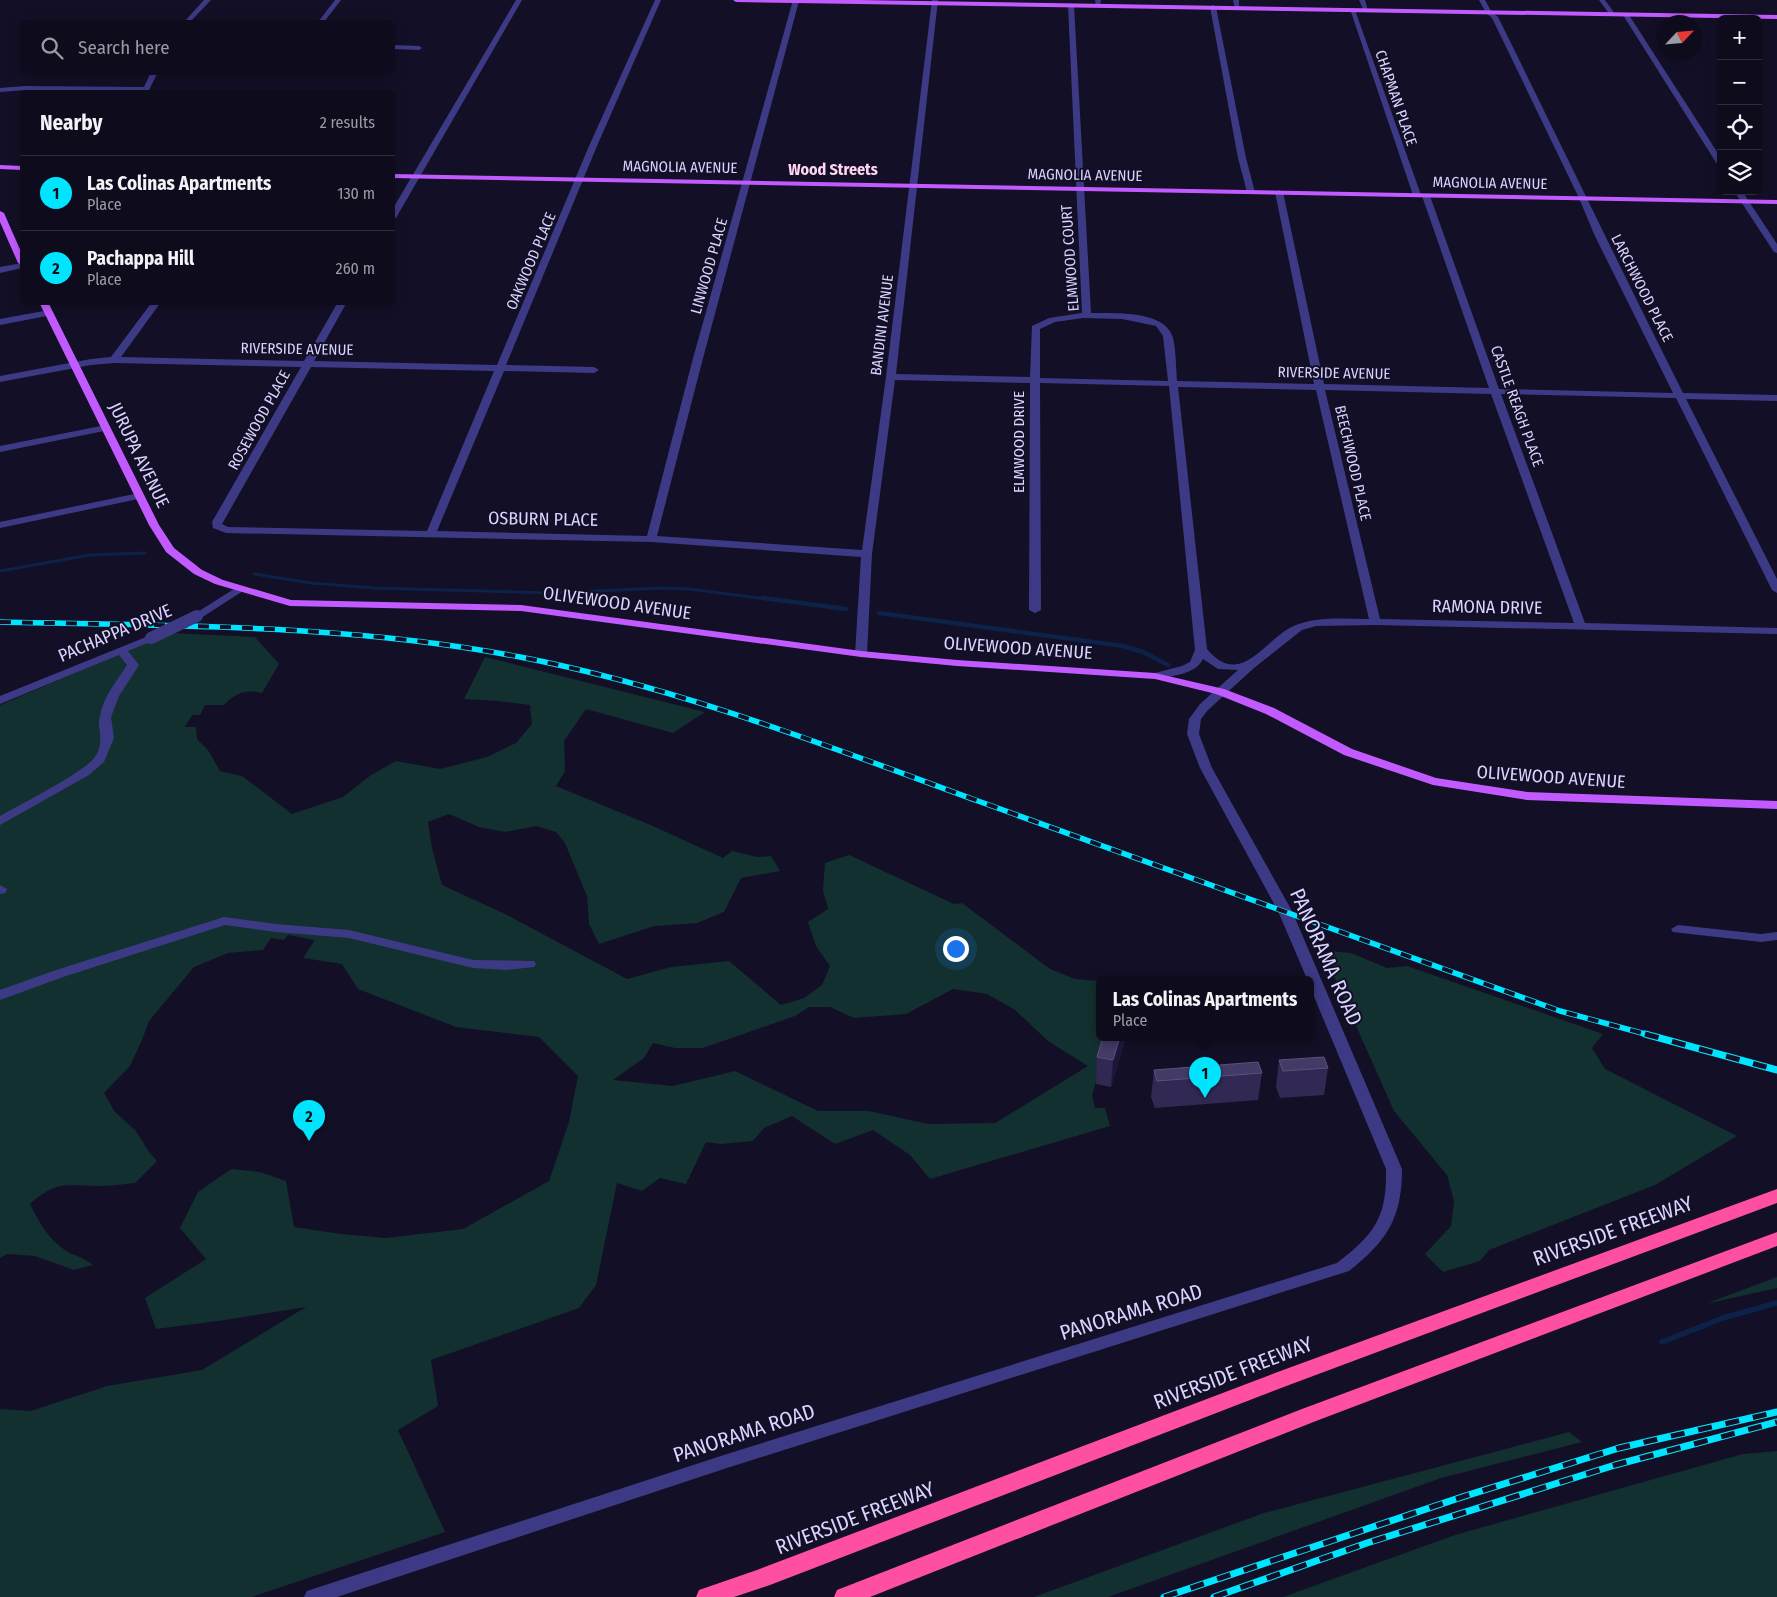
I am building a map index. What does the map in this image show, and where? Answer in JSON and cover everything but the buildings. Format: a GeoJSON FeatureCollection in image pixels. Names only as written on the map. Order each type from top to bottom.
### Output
{"type":"FeatureCollection","features":[{"type":"Feature","properties":{"kind":"highway","name":"RIVERSIDE FREEWAY"},"geometry":{"type":"LineString","coordinates":[[707,1597],[762,1578],[1282,1379],[1777,1196]]}},
{"type":"Feature","properties":{"kind":"highway"},"geometry":{"type":"LineString","coordinates":[[844,1597],[1309,1415],[1777,1239]]}},
{"type":"Feature","properties":{"kind":"main road"},"geometry":{"type":"LineString","coordinates":[[736,0],[936,1],[1071,5],[1098,3],[1237,8],[1777,17]]}},
{"type":"Feature","properties":{"kind":"main road"},"geometry":{"type":"LineString","coordinates":[[0,167],[20,168]]}},
{"type":"Feature","properties":{"kind":"main road","name":"MAGNOLIA AVENUE"},"geometry":{"type":"LineString","coordinates":[[395,176],[581,178],[1777,202]]}},
{"type":"Feature","properties":{"kind":"main road"},"geometry":{"type":"LineString","coordinates":[[1,217],[20,260]]}},
{"type":"Feature","properties":{"kind":"main road","name":"JURUPA AVENUE"},"geometry":{"type":"LineString","coordinates":[[45,305],[139,496],[165,543],[178,558],[198,572],[239,589]]}},
{"type":"Feature","properties":{"kind":"main road","name":"OLIVEWOOD AVENUE"},"geometry":{"type":"LineString","coordinates":[[239,589],[290,603],[521,608],[861,654],[1155,676],[1220,691],[1270,711],[1348,752],[1424,778],[1464,787],[1527,796],[1777,804]]}},
{"type":"Feature","properties":{"kind":"street"},"geometry":{"type":"LineString","coordinates":[[189,20],[208,0]]}},
{"type":"Feature","properties":{"kind":"street"},"geometry":{"type":"LineString","coordinates":[[323,20],[338,0]]}},
{"type":"Feature","properties":{"kind":"street"},"geometry":{"type":"LineString","coordinates":[[395,213],[418,177],[519,0]]}},
{"type":"Feature","properties":{"kind":"street","name":"OAKWOOD PLACE"},"geometry":{"type":"LineString","coordinates":[[431,534],[658,0]]}},
{"type":"Feature","properties":{"kind":"street"},"geometry":{"type":"LineString","coordinates":[[1236,0],[1237,8]]}},
{"type":"Feature","properties":{"kind":"street"},"geometry":{"type":"LineString","coordinates":[[1362,0],[1366,10]]}},
{"type":"Feature","properties":{"kind":"street","name":"LARCHWOOD PLACE"},"geometry":{"type":"LineString","coordinates":[[1482,0],[1488,12],[1495,17],[1583,198],[1598,234],[1777,590]]}},
{"type":"Feature","properties":{"kind":"street"},"geometry":{"type":"LineString","coordinates":[[1602,0],[1612,14]]}},
{"type":"Feature","properties":{"kind":"street","name":"LINWOOD PLACE"},"geometry":{"type":"LineString","coordinates":[[651,539],[796,1]]}},
{"type":"Feature","properties":{"kind":"street","name":"BANDINI AVENUE"},"geometry":{"type":"LineString","coordinates":[[861,654],[867,554],[891,377],[931,29],[936,1]]}},
{"type":"Feature","properties":{"kind":"street","name":"ELMWOOD COURT"},"geometry":{"type":"LineString","coordinates":[[1071,5],[1087,317],[1130,316],[1149,320],[1161,325],[1168,336],[1201,650]]}},
{"type":"Feature","properties":{"kind":"street"},"geometry":{"type":"LineString","coordinates":[[1213,7],[1242,158],[1251,192]]}},
{"type":"Feature","properties":{"kind":"street","name":"CHAPMAN PLACE"},"geometry":{"type":"LineString","coordinates":[[1352,10],[1421,196]]}},
{"type":"Feature","properties":{"kind":"street"},"geometry":{"type":"LineString","coordinates":[[1626,15],[1717,158]]}},
{"type":"Feature","properties":{"kind":"street"},"geometry":{"type":"LineString","coordinates":[[395,47],[419,48]]}},
{"type":"Feature","properties":{"kind":"street"},"geometry":{"type":"LineString","coordinates":[[146,90],[153,75]]}},
{"type":"Feature","properties":{"kind":"street"},"geometry":{"type":"LineString","coordinates":[[0,90],[25,88],[105,90]]}},
{"type":"Feature","properties":{"kind":"street","name":"BEECHWOOD PLACE"},"geometry":{"type":"LineString","coordinates":[[1279,192],[1320,388],[1375,622]]}},
{"type":"Feature","properties":{"kind":"street"},"geometry":{"type":"LineString","coordinates":[[1741,195],[1777,250]]}},
{"type":"Feature","properties":{"kind":"street","name":"CASTLE REAGH PLACE"},"geometry":{"type":"LineString","coordinates":[[1421,196],[1581,627]]}},
{"type":"Feature","properties":{"kind":"street"},"geometry":{"type":"LineString","coordinates":[[0,270],[20,265]]}},
{"type":"Feature","properties":{"kind":"street"},"geometry":{"type":"LineString","coordinates":[[114,360],[155,305]]}},
{"type":"Feature","properties":{"kind":"street","name":"ROSEWOOD PLACE"},"geometry":{"type":"LineString","coordinates":[[217,526],[217,522],[341,305]]}},
{"type":"Feature","properties":{"kind":"street"},"geometry":{"type":"LineString","coordinates":[[0,322],[49,313]]}},
{"type":"Feature","properties":{"kind":"street","name":"ELMWOOD DRIVE"},"geometry":{"type":"LineString","coordinates":[[1035,610],[1035,328],[1054,319],[1087,317]]}},
{"type":"Feature","properties":{"kind":"street","name":"RIVERSIDE AVENUE"},"geometry":{"type":"LineString","coordinates":[[0,379],[114,360],[594,370]]}},
{"type":"Feature","properties":{"kind":"street","name":"RIVERSIDE AVENUE"},"geometry":{"type":"LineString","coordinates":[[891,377],[1034,382],[1777,398]]}},
{"type":"Feature","properties":{"kind":"street"},"geometry":{"type":"LineString","coordinates":[[0,449],[106,428]]}},
{"type":"Feature","properties":{"kind":"street"},"geometry":{"type":"LineString","coordinates":[[0,525],[139,496]]}},
{"type":"Feature","properties":{"kind":"street","name":"OSBURN PLACE"},"geometry":{"type":"LineString","coordinates":[[217,526],[226,530],[651,539],[867,554]]}},
{"type":"Feature","properties":{"kind":"street","name":"PACHAPPA DRIVE"},"geometry":{"type":"LineString","coordinates":[[0,700],[151,638],[197,616],[239,589]]}},
{"type":"Feature","properties":{"kind":"street","name":"RAMONA DRIVE"},"geometry":{"type":"LineString","coordinates":[[1220,691],[1298,628],[1330,621],[1777,631]]}},
{"type":"Feature","properties":{"kind":"street"},"geometry":{"type":"LineString","coordinates":[[1155,676],[1186,669],[1194,664],[1201,650],[1213,663],[1221,667],[1250,666]]}},
{"type":"Feature","properties":{"kind":"street"},"geometry":{"type":"LineString","coordinates":[[0,821],[86,772],[100,759],[108,738],[105,717],[113,696],[133,665],[122,651]]}},
{"type":"Feature","properties":{"kind":"street","name":"PANORAMA ROAD"},"geometry":{"type":"LineString","coordinates":[[1220,691],[1195,719],[1193,734],[1206,768],[1285,911],[1312,976]]}},
{"type":"Feature","properties":{"kind":"street"},"geometry":{"type":"LineString","coordinates":[[0,995],[224,920],[276,928],[349,934],[473,964],[506,966],[529,964]]}},
{"type":"Feature","properties":{"kind":"street"},"geometry":{"type":"LineString","coordinates":[[1678,929],[1761,938],[1777,936]]}},
{"type":"Feature","properties":{"kind":"street","name":"PANORAMA ROAD"},"geometry":{"type":"LineString","coordinates":[[313,1597],[746,1455],[1343,1268],[1367,1249],[1388,1218],[1393,1199],[1394,1169],[1314,980]]}},
{"type":"Feature","properties":{"kind":"green space"},"geometry":{"type":"Polygon","coordinates":[[[170,633],[255,637],[279,664],[262,693],[241,693],[224,705],[205,705],[200,715],[192,715],[185,727],[196,727],[197,739],[208,750],[220,771],[242,776],[292,814],[343,797],[371,775],[396,761],[440,769],[487,757],[516,743],[532,724],[530,705],[464,699],[485,657],[705,712],[673,733],[586,709],[564,741],[565,771],[556,786],[653,826],[723,858],[732,851],[757,857],[771,856],[780,871],[741,878],[724,912],[697,923],[654,926],[599,944],[589,924],[587,896],[565,843],[556,832],[536,826],[505,832],[479,827],[449,814],[428,822],[432,848],[442,885],[505,914],[627,979],[671,967],[729,961],[781,1005],[804,998],[822,985],[830,966],[816,946],[808,922],[828,909],[823,890],[825,863],[849,855],[954,904],[962,903],[1050,969],[1075,979],[1096,981],[1096,1041],[1108,1041],[1092,1095],[1095,1108],[1105,1108],[1110,1126],[930,1179],[910,1155],[873,1130],[835,1144],[792,1116],[764,1128],[753,1141],[721,1144],[706,1142],[686,1184],[660,1178],[642,1191],[617,1183],[596,1285],[579,1308],[431,1360],[438,1406],[398,1430],[445,1532],[252,1597],[0,1597],[0,1409],[31,1411],[107,1386],[202,1370],[306,1307],[156,1329],[145,1298],[206,1259],[180,1228],[198,1192],[231,1169],[260,1172],[286,1181],[294,1227],[386,1238],[463,1229],[549,1181],[569,1122],[578,1076],[539,1037],[456,1027],[358,989],[342,964],[303,958],[315,940],[288,935],[284,940],[271,938],[263,950],[228,953],[194,967],[149,1021],[130,1066],[104,1093],[115,1112],[136,1131],[157,1161],[135,1183],[104,1186],[62,1186],[39,1196],[30,1204],[41,1224],[59,1246],[93,1265],[74,1270],[35,1256],[7,1254],[0,1258],[0,705],[170,633]],[[953,989],[906,1014],[854,1018],[830,1007],[809,1007],[795,1016],[703,1048],[675,1048],[653,1043],[644,1058],[613,1080],[673,1086],[735,1071],[818,1111],[869,1111],[928,1124],[995,1123],[1088,1066],[1048,1041],[1015,1010],[987,994],[953,989]]]}},
{"type":"Feature","properties":{"kind":"green space"},"geometry":{"type":"Polygon","coordinates":[[[1329,951],[1351,953],[1387,968],[1407,966],[1603,1034],[1592,1048],[1605,1069],[1737,1136],[1655,1185],[1489,1250],[1480,1261],[1443,1272],[1425,1254],[1451,1226],[1454,1201],[1447,1175],[1394,1111],[1325,956],[1329,951]]]}},
{"type":"Feature","properties":{"kind":"green space"},"geometry":{"type":"Polygon","coordinates":[[[1777,1277],[1777,1288],[1705,1304],[1777,1277]]]}},
{"type":"Feature","properties":{"kind":"green space"},"geometry":{"type":"Polygon","coordinates":[[[1569,1432],[1582,1442],[1441,1478],[1108,1597],[1034,1597],[1264,1513],[1569,1432]]]}},
{"type":"Feature","properties":{"kind":"green space"},"geometry":{"type":"Polygon","coordinates":[[[1777,1451],[1777,1597],[1283,1597],[1455,1535],[1743,1454],[1777,1451]]]}},
{"type":"Feature","properties":{"kind":"waterway"},"geometry":{"type":"LineString","coordinates":[[0,571],[90,555],[145,553]]}},
{"type":"Feature","properties":{"kind":"waterway"},"geometry":{"type":"LineString","coordinates":[[254,574],[311,583],[374,588],[553,593],[662,588],[690,589],[773,600]]}},
{"type":"Feature","properties":{"kind":"waterway"},"geometry":{"type":"LineString","coordinates":[[763,598],[846,609]]}},
{"type":"Feature","properties":{"kind":"waterway"},"geometry":{"type":"LineString","coordinates":[[879,613],[1123,646],[1143,652],[1168,665]]}},
{"type":"Feature","properties":{"kind":"waterway"},"geometry":{"type":"LineString","coordinates":[[1662,1342],[1723,1318],[1777,1303]]}},
{"type":"Feature","properties":{"kind":"railway"},"geometry":{"type":"LineString","coordinates":[[0,622],[195,626],[326,632],[391,638],[456,646],[520,657],[637,684],[808,739],[1560,1011],[1649,1035]]}},
{"type":"Feature","properties":{"kind":"railway"},"geometry":{"type":"LineString","coordinates":[[1645,1034],[1777,1070]]}},
{"type":"Feature","properties":{"kind":"railway"},"geometry":{"type":"LineString","coordinates":[[1164,1597],[1462,1497],[1619,1448],[1777,1412]]}},
{"type":"Feature","properties":{"kind":"railway"},"geometry":{"type":"LineString","coordinates":[[1214,1597],[1367,1543],[1615,1465],[1777,1422]]}},
{"type":"Feature","properties":{"kind":"place","name":"Las Colinas Apartments"},"geometry":{"type":"Point","coordinates":[1205,1098]}},
{"type":"Feature","properties":{"kind":"place","name":"Pachappa Hill"},"geometry":{"type":"Point","coordinates":[309,1141]}},
{"type":"Feature","properties":{"kind":"district","name":"Wood Streets"},"geometry":{"type":"Point","coordinates":[833,169]}}]}
